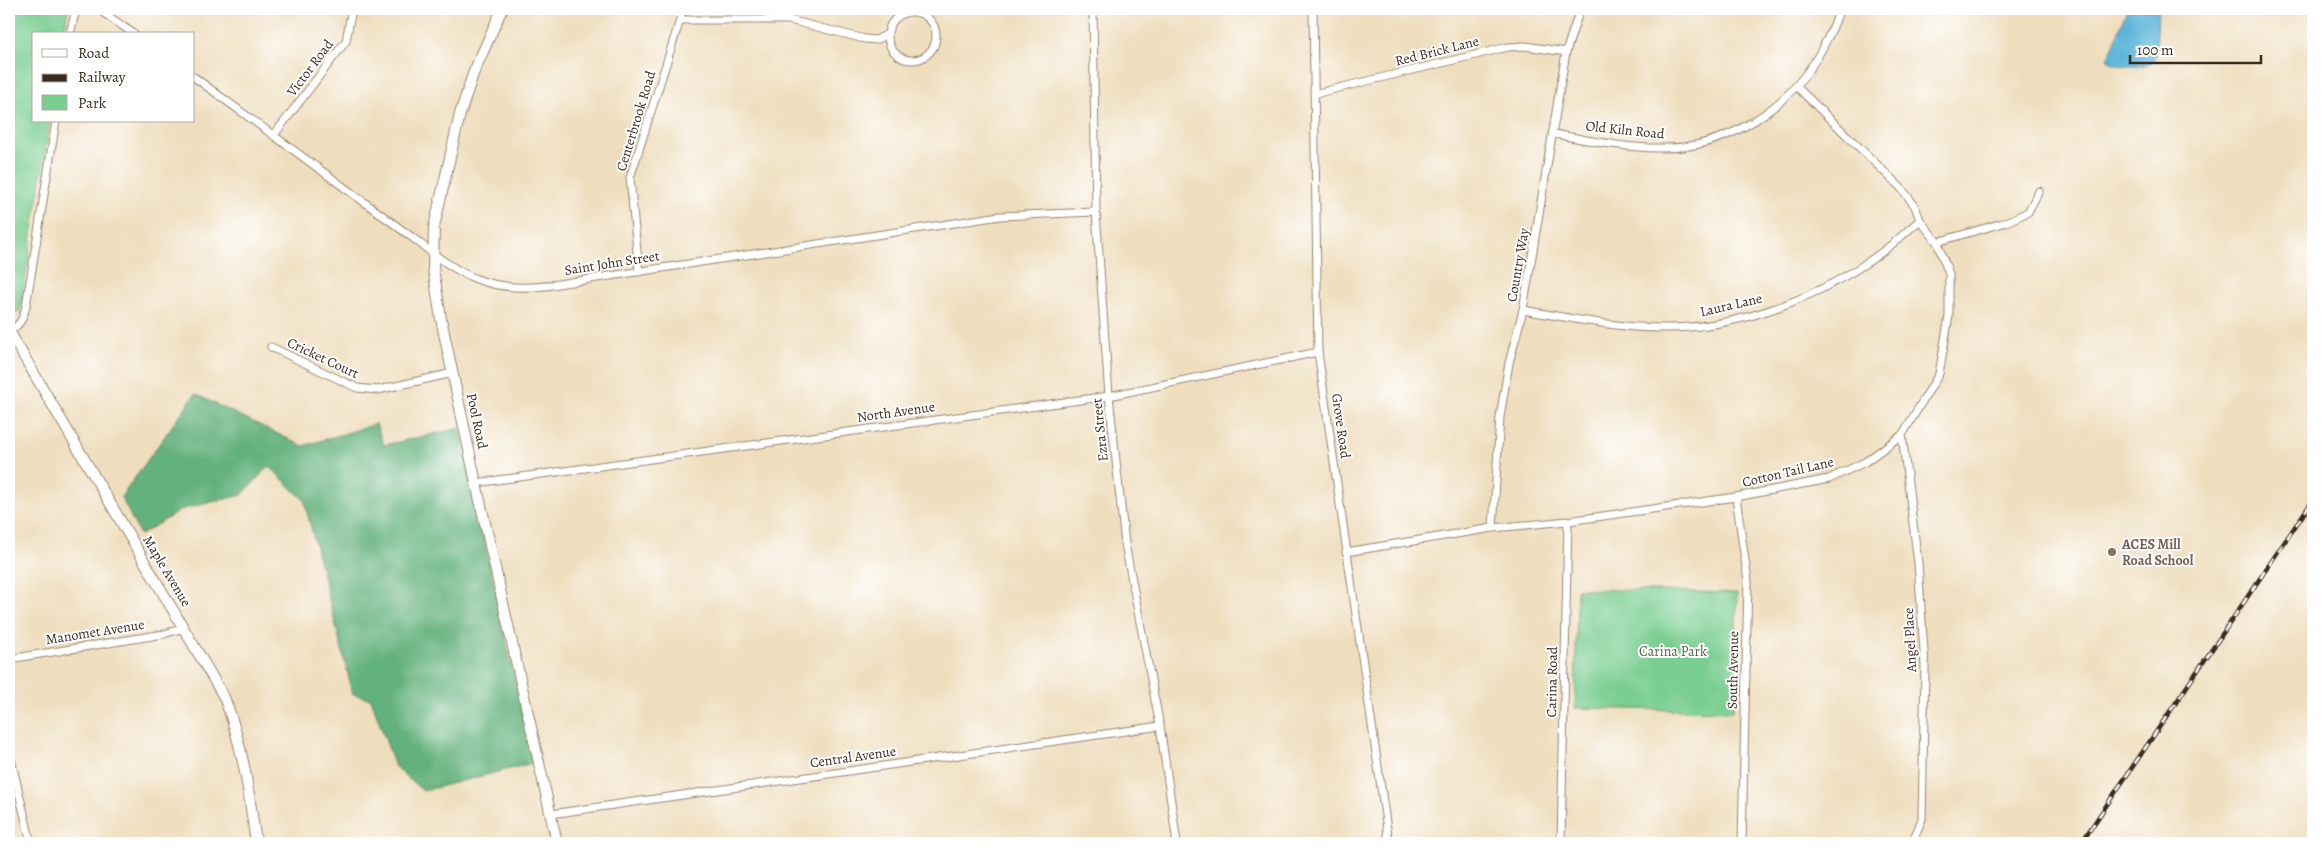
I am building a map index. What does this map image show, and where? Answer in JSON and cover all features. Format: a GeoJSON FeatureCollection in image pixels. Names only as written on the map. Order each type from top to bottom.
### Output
{"type":"FeatureCollection","features":[{"type":"Feature","properties":{"kind":"street"},"geometry":{"type":"LineString","coordinates":[[70,32],[76,9]]}},
{"type":"Feature","properties":{"kind":"street"},"geometry":{"type":"LineString","coordinates":[[98,9],[131,32]]}},
{"type":"Feature","properties":{"kind":"street","name":"Victor Road"},"geometry":{"type":"LineString","coordinates":[[274,135],[346,41],[352,9]]}},
{"type":"Feature","properties":{"kind":"street","name":"Pool Road"},"geometry":{"type":"LineString","coordinates":[[502,9],[474,74],[460,114],[434,227],[432,254],[436,293],[476,483],[557,843]]}},
{"type":"Feature","properties":{"kind":"street","name":"Centerbrook Road"},"geometry":{"type":"LineString","coordinates":[[639,272],[630,178],[682,9]]}},
{"type":"Feature","properties":{"kind":"street","name":"Ezra Street"},"geometry":{"type":"LineString","coordinates":[[1093,9],[1096,212],[1109,396],[1125,544],[1160,726],[1177,843]]}},
{"type":"Feature","properties":{"kind":"street","name":"Grove Road"},"geometry":{"type":"LineString","coordinates":[[1313,9],[1318,352],[1389,843]]}},
{"type":"Feature","properties":{"kind":"street","name":"Country Way"},"geometry":{"type":"LineString","coordinates":[[1493,528],[1500,417],[1509,364],[1523,310],[1554,134],[1566,52],[1580,9]]}},
{"type":"Feature","properties":{"kind":"street","name":"Old Kiln Road"},"geometry":{"type":"LineString","coordinates":[[1554,134],[1644,147],[1686,147],[1730,133],[1756,120],[1797,87],[1830,34],[1839,9]]}},
{"type":"Feature","properties":{"kind":"street"},"geometry":{"type":"LineString","coordinates":[[914,12],[922,13],[933,23],[937,38],[935,46],[927,55],[910,60],[894,52],[888,34],[889,27],[899,15],[914,12]]}},
{"type":"Feature","properties":{"kind":"street"},"geometry":{"type":"LineString","coordinates":[[680,20],[789,20],[865,39],[876,40],[888,34]]}},
{"type":"Feature","properties":{"kind":"street","name":"Red Brick Lane"},"geometry":{"type":"LineString","coordinates":[[1314,94],[1508,47],[1525,46],[1566,52]]}},
{"type":"Feature","properties":{"kind":"street","name":"Saint John Street"},"geometry":{"type":"LineString","coordinates":[[195,78],[413,238],[444,263],[468,276],[491,284],[510,287],[545,286],[1000,216],[1096,212]]}},
{"type":"Feature","properties":{"kind":"street","name":"Cotton Tail Lane"},"geometry":{"type":"LineString","coordinates":[[1346,552],[1493,528],[1568,521],[1736,497],[1829,479],[1865,462],[1902,435],[1939,374],[1949,316],[1948,274],[1937,242],[1920,220],[1915,206],[1902,189],[1797,87]]}},
{"type":"Feature","properties":{"kind":"street"},"geometry":{"type":"LineString","coordinates":[[9,331],[18,327],[23,319],[26,306],[56,122]]}},
{"type":"Feature","properties":{"kind":"street"},"geometry":{"type":"LineString","coordinates":[[1937,242],[2006,222],[2028,212],[2039,191]]}},
{"type":"Feature","properties":{"kind":"street","name":"Laura Lane"},"geometry":{"type":"LineString","coordinates":[[1523,310],[1625,326],[1671,328],[1722,323],[1789,304],[1835,282],[1882,252],[1920,220]]}},
{"type":"Feature","properties":{"kind":"street","name":"Maple Avenue"},"geometry":{"type":"LineString","coordinates":[[9,331],[219,688],[237,733],[256,843]]}},
{"type":"Feature","properties":{"kind":"street","name":"Cricket Court"},"geometry":{"type":"LineString","coordinates":[[271,347],[357,388],[378,390],[453,373]]}},
{"type":"Feature","properties":{"kind":"street","name":"North Avenue"},"geometry":{"type":"LineString","coordinates":[[476,483],[1109,396],[1318,352]]}},
{"type":"Feature","properties":{"kind":"street","name":"Angel Place"},"geometry":{"type":"LineString","coordinates":[[1902,435],[1918,563],[1925,667],[1922,819],[1912,843]]}},
{"type":"Feature","properties":{"kind":"street","name":"South Avenue"},"geometry":{"type":"LineString","coordinates":[[1736,497],[1748,581],[1742,843]]}},
{"type":"Feature","properties":{"kind":"street","name":"Carina Road"},"geometry":{"type":"LineString","coordinates":[[1561,843],[1568,521]]}},
{"type":"Feature","properties":{"kind":"street","name":"Manomet Avenue"},"geometry":{"type":"LineString","coordinates":[[9,658],[164,634],[184,628]]}},
{"type":"Feature","properties":{"kind":"street","name":"Central Avenue"},"geometry":{"type":"LineString","coordinates":[[550,814],[1160,726]]}},
{"type":"Feature","properties":{"kind":"street"},"geometry":{"type":"LineString","coordinates":[[9,751],[31,843]]}},
{"type":"Feature","properties":{"kind":"green space"},"geometry":{"type":"Polygon","coordinates":[[[9,9],[68,9],[64,32],[32,32],[32,122],[50,122],[20,311],[9,314],[9,9]]]}},
{"type":"Feature","properties":{"kind":"green space"},"geometry":{"type":"Polygon","coordinates":[[[195,394],[303,446],[376,424],[384,445],[460,428],[533,763],[423,791],[395,767],[371,699],[353,694],[304,500],[269,466],[242,495],[183,509],[140,535],[121,497],[195,394]]]}},
{"type":"Feature","properties":{"kind":"green space","name":"Carina Park"},"geometry":{"type":"Polygon","coordinates":[[[1577,589],[1737,593],[1733,711],[1575,708],[1577,589]]]}},
{"type":"Feature","properties":{"kind":"water"},"geometry":{"type":"Polygon","coordinates":[[[2127,9],[2158,9],[2156,57],[2147,64],[2124,66],[2111,62],[2107,58],[2127,9]]]}},
{"type":"Feature","properties":{"kind":"railway"},"geometry":{"type":"LineString","coordinates":[[2081,843],[2313,500]]}},
{"type":"Feature","properties":{"kind":"place","name":"ACES Mill Road School"},"geometry":{"type":"Point","coordinates":[2112,552]}}]}
